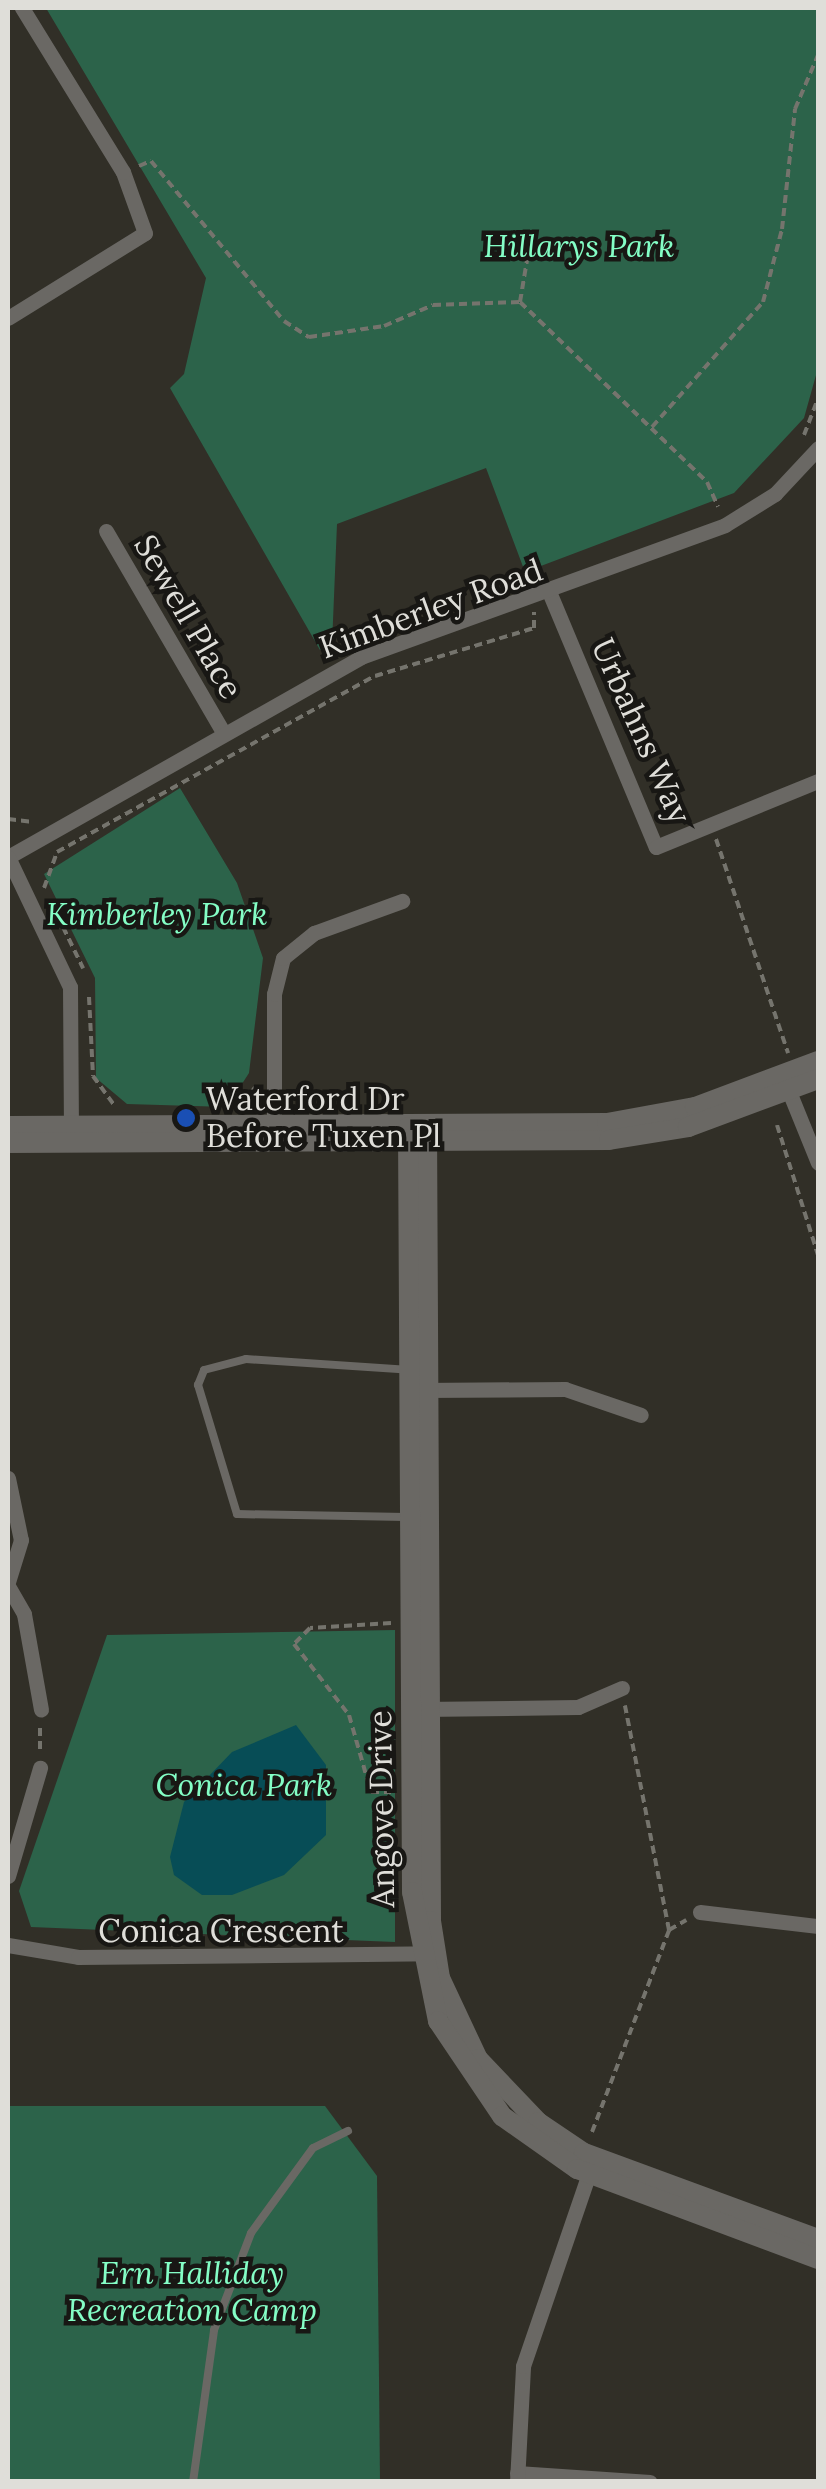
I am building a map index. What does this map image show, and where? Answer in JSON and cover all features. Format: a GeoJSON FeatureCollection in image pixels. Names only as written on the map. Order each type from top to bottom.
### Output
{"type":"FeatureCollection","features":[{"type":"Feature","properties":{"kind":"street"},"geometry":{"type":"LineString","coordinates":[[8,318],[145,233],[123,172],[22,8]]}},
{"type":"Feature","properties":{"kind":"street","name":"Kimberley Road"},"geometry":{"type":"LineString","coordinates":[[8,857],[223,732],[362,657],[550,594],[725,525],[775,494],[818,448]]}},
{"type":"Feature","properties":{"kind":"street","name":"Sewell Place"},"geometry":{"type":"LineString","coordinates":[[106,530],[223,732]]}},
{"type":"Feature","properties":{"kind":"street","name":"Urbahns Way"},"geometry":{"type":"LineString","coordinates":[[550,594],[656,847],[818,781]]}},
{"type":"Feature","properties":{"kind":"street"},"geometry":{"type":"LineString","coordinates":[[8,857],[70,987],[71,1135]]}},
{"type":"Feature","properties":{"kind":"street"},"geometry":{"type":"LineString","coordinates":[[274,1135],[274,994],[283,958],[314,934],[402,902]]}},
{"type":"Feature","properties":{"kind":"street"},"geometry":{"type":"LineString","coordinates":[[8,1142],[71,1135],[662,1133],[788,1078],[818,1060]]}},
{"type":"Feature","properties":{"kind":"street"},"geometry":{"type":"LineString","coordinates":[[788,1078],[818,1079]]}},
{"type":"Feature","properties":{"kind":"street"},"geometry":{"type":"LineString","coordinates":[[788,1078],[818,1163]]}},
{"type":"Feature","properties":{"kind":"street"},"geometry":{"type":"LineString","coordinates":[[8,1126],[71,1135]]}},
{"type":"Feature","properties":{"kind":"street","name":"Angove Drive"},"geometry":{"type":"LineString","coordinates":[[418,1135],[420,1710],[426,1954],[460,2064],[502,2116],[589,2162],[818,2259]]}},
{"type":"Feature","properties":{"kind":"street"},"geometry":{"type":"LineString","coordinates":[[420,1380],[565,1389],[641,1415]]}},
{"type":"Feature","properties":{"kind":"street","name":"Angove Drive"},"geometry":{"type":"LineString","coordinates":[[420,1380],[410,1518],[420,1710]]}},
{"type":"Feature","properties":{"kind":"street"},"geometry":{"type":"LineString","coordinates":[[8,1478],[22,1540],[8,1584],[24,1614],[40,1709]]}},
{"type":"Feature","properties":{"kind":"street"},"geometry":{"type":"LineString","coordinates":[[420,1710],[578,1707],[622,1688]]}},
{"type":"Feature","properties":{"kind":"street"},"geometry":{"type":"LineString","coordinates":[[8,1876],[40,1768]]}},
{"type":"Feature","properties":{"kind":"street"},"geometry":{"type":"LineString","coordinates":[[700,1912],[737,1923],[818,1926]]}},
{"type":"Feature","properties":{"kind":"street","name":"Conica Crescent"},"geometry":{"type":"LineString","coordinates":[[8,1945],[78,1957],[426,1954]]}},
{"type":"Feature","properties":{"kind":"street"},"geometry":{"type":"LineString","coordinates":[[589,2162],[523,2366],[517,2478],[650,2482]]}},
{"type":"Feature","properties":{"kind":"street","name":"Angove Drive"},"geometry":{"type":"LineString","coordinates":[[589,2162],[818,2240]]}},
{"type":"Feature","properties":{"kind":"lane"},"geometry":{"type":"LineString","coordinates":[[410,1518],[237,1514],[198,1385],[204,1370],[246,1359],[420,1380]]}},
{"type":"Feature","properties":{"kind":"lane"},"geometry":{"type":"LineString","coordinates":[[192,2482],[214,2330],[251,2233],[313,2148],[348,2130]]}},
{"type":"Feature","properties":{"kind":"path"},"geometry":{"type":"LineString","coordinates":[[652,427],[763,302],[782,229],[795,109],[818,54]]}},
{"type":"Feature","properties":{"kind":"path"},"geometry":{"type":"LineString","coordinates":[[123,172],[150,161],[284,320],[309,337],[370,330],[433,306],[520,302],[610,397],[652,427],[707,482],[725,525]]}},
{"type":"Feature","properties":{"kind":"path"},"geometry":{"type":"LineString","coordinates":[[520,302],[528,254]]}},
{"type":"Feature","properties":{"kind":"path"},"geometry":{"type":"LineString","coordinates":[[8,819],[38,820],[56,852],[42,874],[49,902]]}},
{"type":"Feature","properties":{"kind":"path"},"geometry":{"type":"LineString","coordinates":[[711,824],[788,1078]]}},
{"type":"Feature","properties":{"kind":"path"},"geometry":{"type":"LineString","coordinates":[[55,912],[86,979],[93,1076],[120,1110]]}},
{"type":"Feature","properties":{"kind":"path"},"geometry":{"type":"LineString","coordinates":[[239,1108],[258,1082]]}},
{"type":"Feature","properties":{"kind":"path"},"geometry":{"type":"LineString","coordinates":[[777,1125],[818,1255]]}},
{"type":"Feature","properties":{"kind":"path"},"geometry":{"type":"LineString","coordinates":[[589,2162],[669,1930],[622,1688]]}},
{"type":"Feature","properties":{"kind":"path"},"geometry":{"type":"LineString","coordinates":[[40,1709],[40,1768]]}},
{"type":"Feature","properties":{"kind":"green space","name":"Hillarys Park"},"geometry":{"type":"Polygon","coordinates":[[[46,8],[818,8],[818,368],[804,418],[734,493],[525,572],[486,468],[337,524],[332,645],[320,650],[170,388],[184,374],[206,278],[46,8]]]}},
{"type":"Feature","properties":{"kind":"green space","name":"Kimberley Park"},"geometry":{"type":"Polygon","coordinates":[[[180,788],[237,883],[263,958],[249,1073],[227,1107],[127,1104],[96,1078],[95,978],[44,874],[180,788]]]}},
{"type":"Feature","properties":{"kind":"green space","name":"Conica Park"},"geometry":{"type":"Polygon","coordinates":[[[395,1630],[395,1942],[31,1927],[19,1891],[107,1635],[395,1630]]]}},
{"type":"Feature","properties":{"kind":"green space","name":"Ern Halliday Recreation Camp"},"geometry":{"type":"Polygon","coordinates":[[[8,2106],[325,2106],[377,2176],[380,2481],[8,2481],[8,2106]]]}},
{"type":"Feature","properties":{"kind":"water"},"geometry":{"type":"Polygon","coordinates":[[[296,1725],[326,1765],[326,1835],[284,1875],[232,1895],[202,1895],[174,1875],[170,1857],[184,1802],[232,1752],[296,1725]]]}},
{"type":"Feature","properties":{"kind":"place","name":"Waterford Dr Before Tuxen Pl"},"geometry":{"type":"Point","coordinates":[186,1118]}}]}
